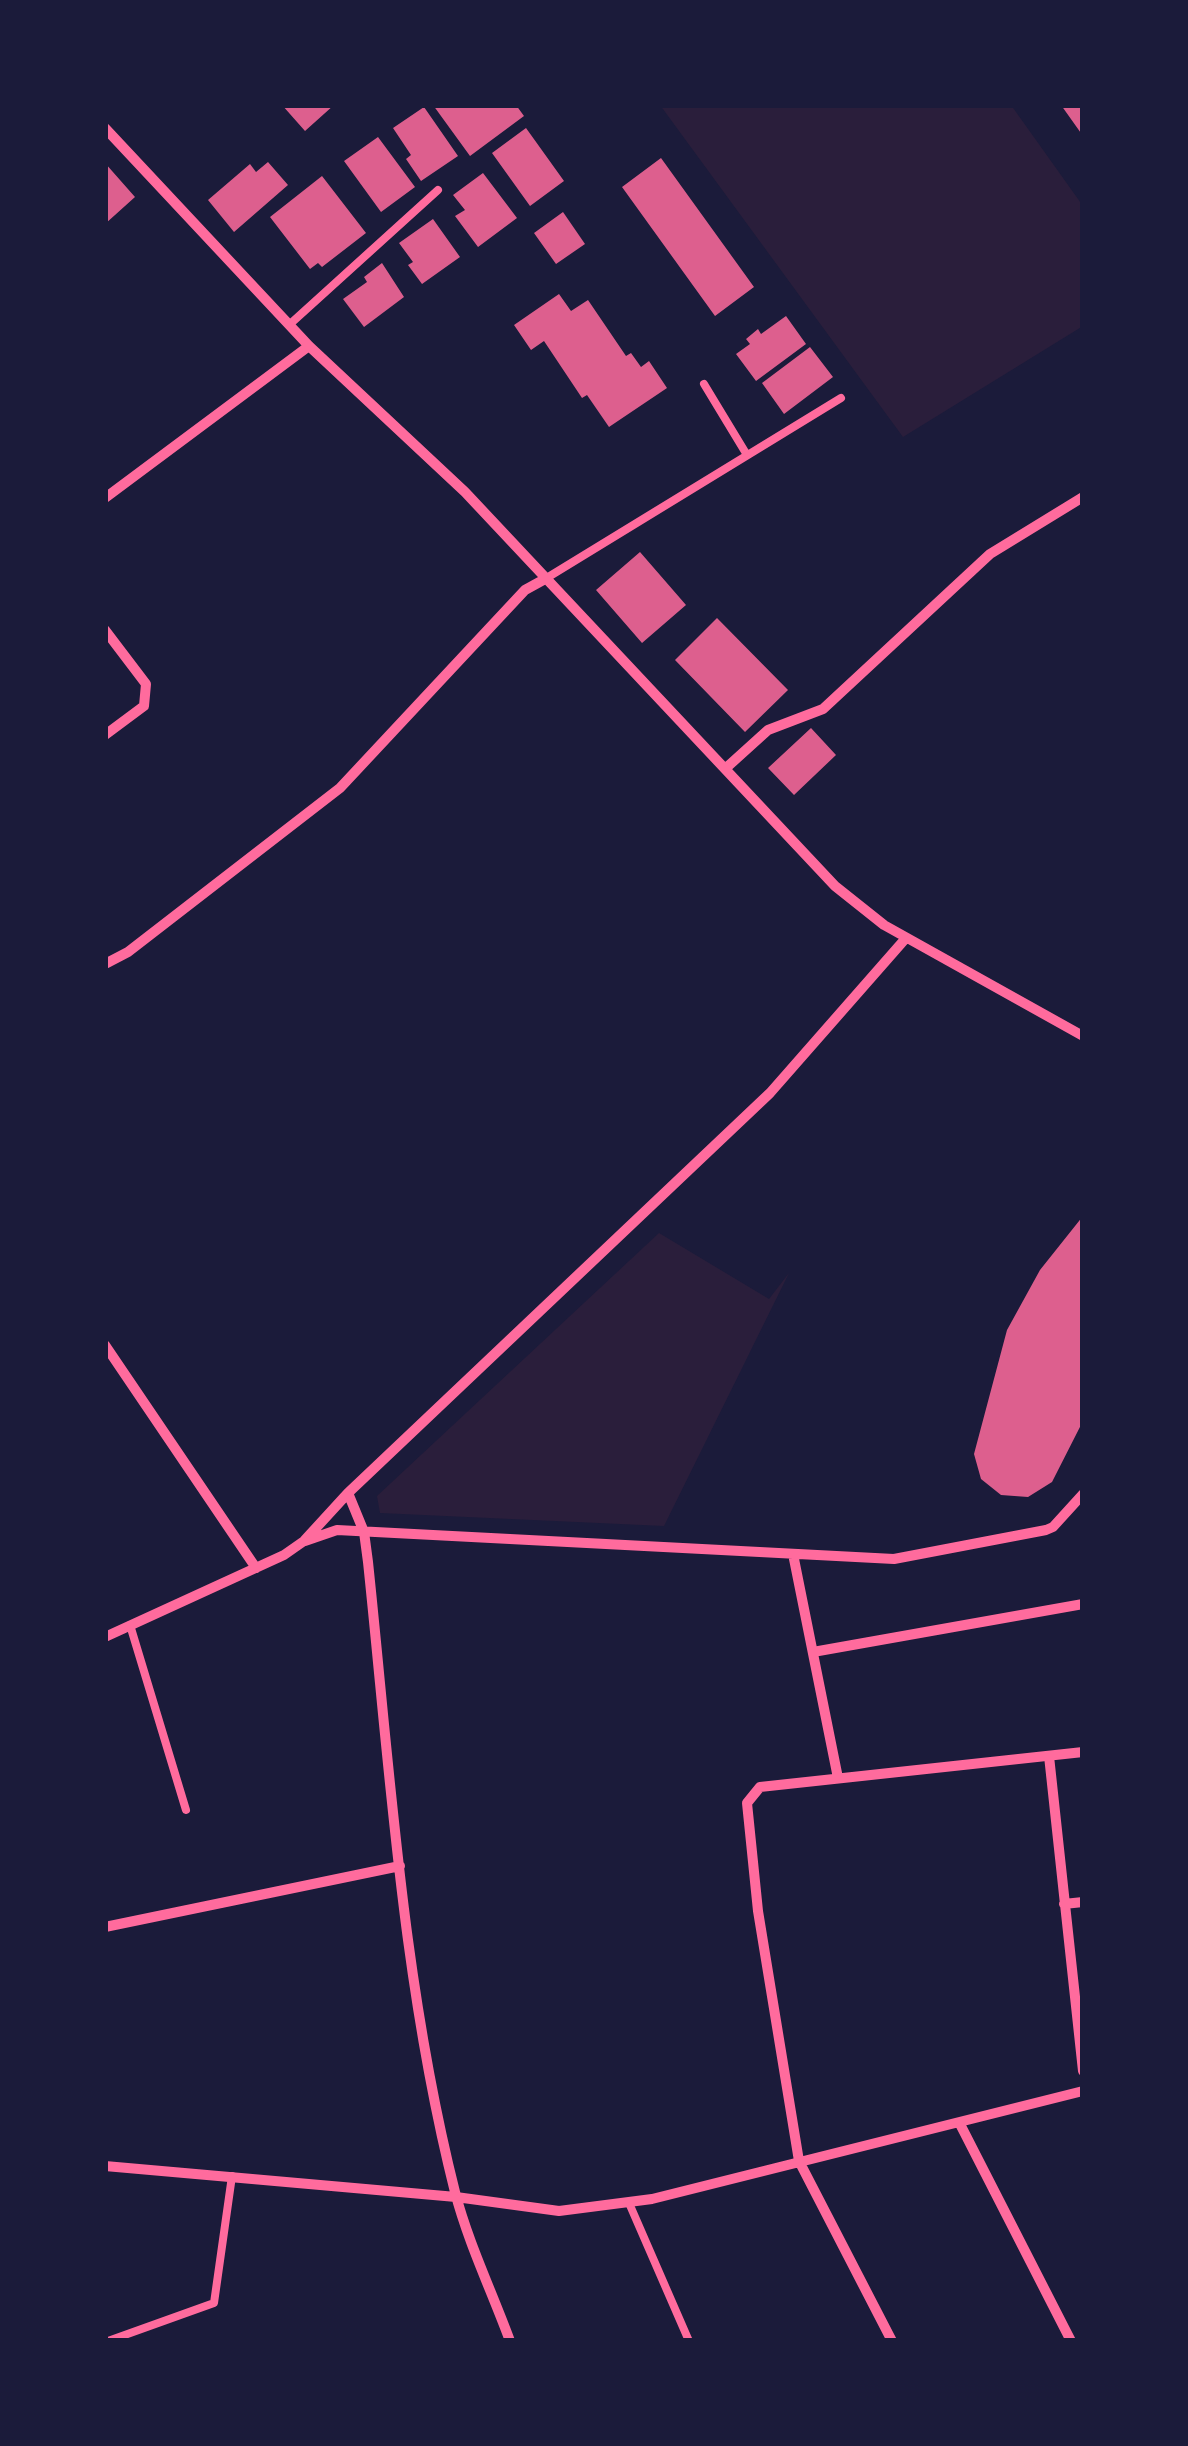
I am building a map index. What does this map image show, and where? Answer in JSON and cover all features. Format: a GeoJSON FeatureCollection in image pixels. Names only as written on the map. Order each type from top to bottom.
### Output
{"type":"FeatureCollection","features":[{"type":"Feature","properties":{"kind":"street"},"geometry":{"type":"LineString","coordinates":[[105,128],[309,346],[465,492],[835,886],[884,925],[1083,1036]]}},
{"type":"Feature","properties":{"kind":"street"},"geometry":{"type":"LineString","coordinates":[[105,498],[309,346]]}},
{"type":"Feature","properties":{"kind":"street"},"geometry":{"type":"LineString","coordinates":[[726,768],[768,730],[822,710],[990,554],[1083,497]]}},
{"type":"Feature","properties":{"kind":"street"},"geometry":{"type":"LineString","coordinates":[[105,964],[128,952],[340,788],[525,590],[545,579]]}},
{"type":"Feature","properties":{"kind":"street"},"geometry":{"type":"LineString","coordinates":[[105,630],[146,684],[144,706],[105,735]]}},
{"type":"Feature","properties":{"kind":"street"},"geometry":{"type":"LineString","coordinates":[[304,1541],[348,1493],[770,1093],[906,938]]}},
{"type":"Feature","properties":{"kind":"street"},"geometry":{"type":"LineString","coordinates":[[105,1345],[256,1568]]}},
{"type":"Feature","properties":{"kind":"street"},"geometry":{"type":"LineString","coordinates":[[348,1493],[364,1532],[426,2067],[456,2197],[510,2341]]}},
{"type":"Feature","properties":{"kind":"street"},"geometry":{"type":"LineString","coordinates":[[105,1637],[256,1568],[304,1541],[336,1530],[894,1558],[1046,1530],[1083,1494]]}},
{"type":"Feature","properties":{"kind":"street"},"geometry":{"type":"LineString","coordinates":[[793,1554],[838,1778]]}},
{"type":"Feature","properties":{"kind":"street"},"geometry":{"type":"LineString","coordinates":[[813,1652],[1083,1604]]}},
{"type":"Feature","properties":{"kind":"street"},"geometry":{"type":"LineString","coordinates":[[892,2341],[800,2162],[758,1911],[747,1802],[760,1787],[1083,1752]]}},
{"type":"Feature","properties":{"kind":"street"},"geometry":{"type":"LineString","coordinates":[[1049,1756],[1083,2070]]}},
{"type":"Feature","properties":{"kind":"street"},"geometry":{"type":"LineString","coordinates":[[105,1927],[400,1866]]}},
{"type":"Feature","properties":{"kind":"street"},"geometry":{"type":"LineString","coordinates":[[1064,1904],[1083,1902]]}},
{"type":"Feature","properties":{"kind":"street"},"geometry":{"type":"LineString","coordinates":[[105,2166],[456,2197],[559,2211],[628,2203],[1083,2092]]}},
{"type":"Feature","properties":{"kind":"street"},"geometry":{"type":"LineString","coordinates":[[960,2124],[1071,2341]]}},
{"type":"Feature","properties":{"kind":"lane"},"geometry":{"type":"LineString","coordinates":[[289,324],[438,190]]}},
{"type":"Feature","properties":{"kind":"lane"},"geometry":{"type":"LineString","coordinates":[[704,384],[747,455]]}},
{"type":"Feature","properties":{"kind":"lane"},"geometry":{"type":"LineString","coordinates":[[545,579],[840,398]]}},
{"type":"Feature","properties":{"kind":"lane"},"geometry":{"type":"LineString","coordinates":[[130,1626],[186,1810]]}},
{"type":"Feature","properties":{"kind":"lane"},"geometry":{"type":"LineString","coordinates":[[108,2341],[214,2303],[232,2175]]}},
{"type":"Feature","properties":{"kind":"lane"},"geometry":{"type":"LineString","coordinates":[[628,2203],[689,2341]]}},
{"type":"Feature","properties":{"kind":"shaded area"},"geometry":{"type":"Polygon","coordinates":[[[660,105],[1011,105],[1083,206],[1083,326],[903,437],[660,105]]]}},
{"type":"Feature","properties":{"kind":"shaded area"},"geometry":{"type":"Polygon","coordinates":[[[659,1233],[769,1299],[789,1273],[664,1526],[380,1513],[377,1496],[659,1233]]]}},
{"type":"Feature","properties":{"kind":"building"},"geometry":{"type":"Polygon","coordinates":[[[282,105],[334,105],[305,131],[282,105]]]}},
{"type":"Feature","properties":{"kind":"building"},"geometry":{"type":"Polygon","coordinates":[[[433,105],[516,105],[524,116],[470,156],[433,105]]]}},
{"type":"Feature","properties":{"kind":"building"},"geometry":{"type":"Polygon","coordinates":[[[1061,105],[1083,105],[1083,136],[1061,105]]]}},
{"type":"Feature","properties":{"kind":"building"},"geometry":{"type":"Polygon","coordinates":[[[424,107],[458,156],[421,181],[406,159],[411,155],[393,128],[424,107]]]}},
{"type":"Feature","properties":{"kind":"building"},"geometry":{"type":"Polygon","coordinates":[[[526,128],[564,181],[530,206],[492,153],[526,128]]]}},
{"type":"Feature","properties":{"kind":"building"},"geometry":{"type":"Polygon","coordinates":[[[378,137],[415,187],[381,212],[344,161],[378,137]]]}},
{"type":"Feature","properties":{"kind":"building"},"geometry":{"type":"Polygon","coordinates":[[[661,158],[754,287],[715,316],[622,187],[661,158]]]}},
{"type":"Feature","properties":{"kind":"building"},"geometry":{"type":"Polygon","coordinates":[[[268,162],[288,185],[234,232],[208,200],[250,164],[256,172],[268,162]]]}},
{"type":"Feature","properties":{"kind":"building"},"geometry":{"type":"Polygon","coordinates":[[[105,163],[135,197],[105,224],[105,163]]]}},
{"type":"Feature","properties":{"kind":"building"},"geometry":{"type":"Polygon","coordinates":[[[483,173],[517,218],[478,247],[455,216],[465,210],[453,195],[483,173]]]}},
{"type":"Feature","properties":{"kind":"building"},"geometry":{"type":"Polygon","coordinates":[[[322,176],[366,233],[322,267],[318,263],[310,269],[270,217],[322,176]]]}},
{"type":"Feature","properties":{"kind":"building"},"geometry":{"type":"Polygon","coordinates":[[[563,212],[585,244],[556,264],[534,233],[563,212]]]}},
{"type":"Feature","properties":{"kind":"building"},"geometry":{"type":"Polygon","coordinates":[[[433,219],[460,257],[422,284],[399,243],[433,219]]]}},
{"type":"Feature","properties":{"kind":"building"},"geometry":{"type":"Polygon","coordinates":[[[382,263],[404,297],[364,327],[343,299],[367,282],[364,277],[382,263]]]}},
{"type":"Feature","properties":{"kind":"building"},"geometry":{"type":"Polygon","coordinates":[[[559,294],[571,311],[588,300],[626,356],[631,353],[641,367],[649,361],[667,388],[609,427],[587,395],[582,398],[544,341],[531,350],[514,325],[559,294]]]}},
{"type":"Feature","properties":{"kind":"building"},"geometry":{"type":"Polygon","coordinates":[[[786,316],[806,344],[756,381],[736,354],[750,344],[746,339],[758,329],[761,334],[786,316]]]}},
{"type":"Feature","properties":{"kind":"building"},"geometry":{"type":"Polygon","coordinates":[[[810,347],[833,377],[784,414],[762,383],[810,347]]]}},
{"type":"Feature","properties":{"kind":"building"},"geometry":{"type":"Polygon","coordinates":[[[640,552],[686,605],[642,643],[596,590],[640,552]]]}},
{"type":"Feature","properties":{"kind":"building"},"geometry":{"type":"Polygon","coordinates":[[[717,618],[788,690],[745,732],[675,660],[717,618]]]}},
{"type":"Feature","properties":{"kind":"building"},"geometry":{"type":"Polygon","coordinates":[[[811,728],[836,755],[794,795],[768,768],[811,728]]]}},
{"type":"Feature","properties":{"kind":"building"},"geometry":{"type":"Polygon","coordinates":[[[1083,1216],[1083,1421],[1052,1482],[1028,1497],[1001,1495],[981,1479],[974,1454],[1007,1330],[1040,1270],[1083,1216]]]}}]}
